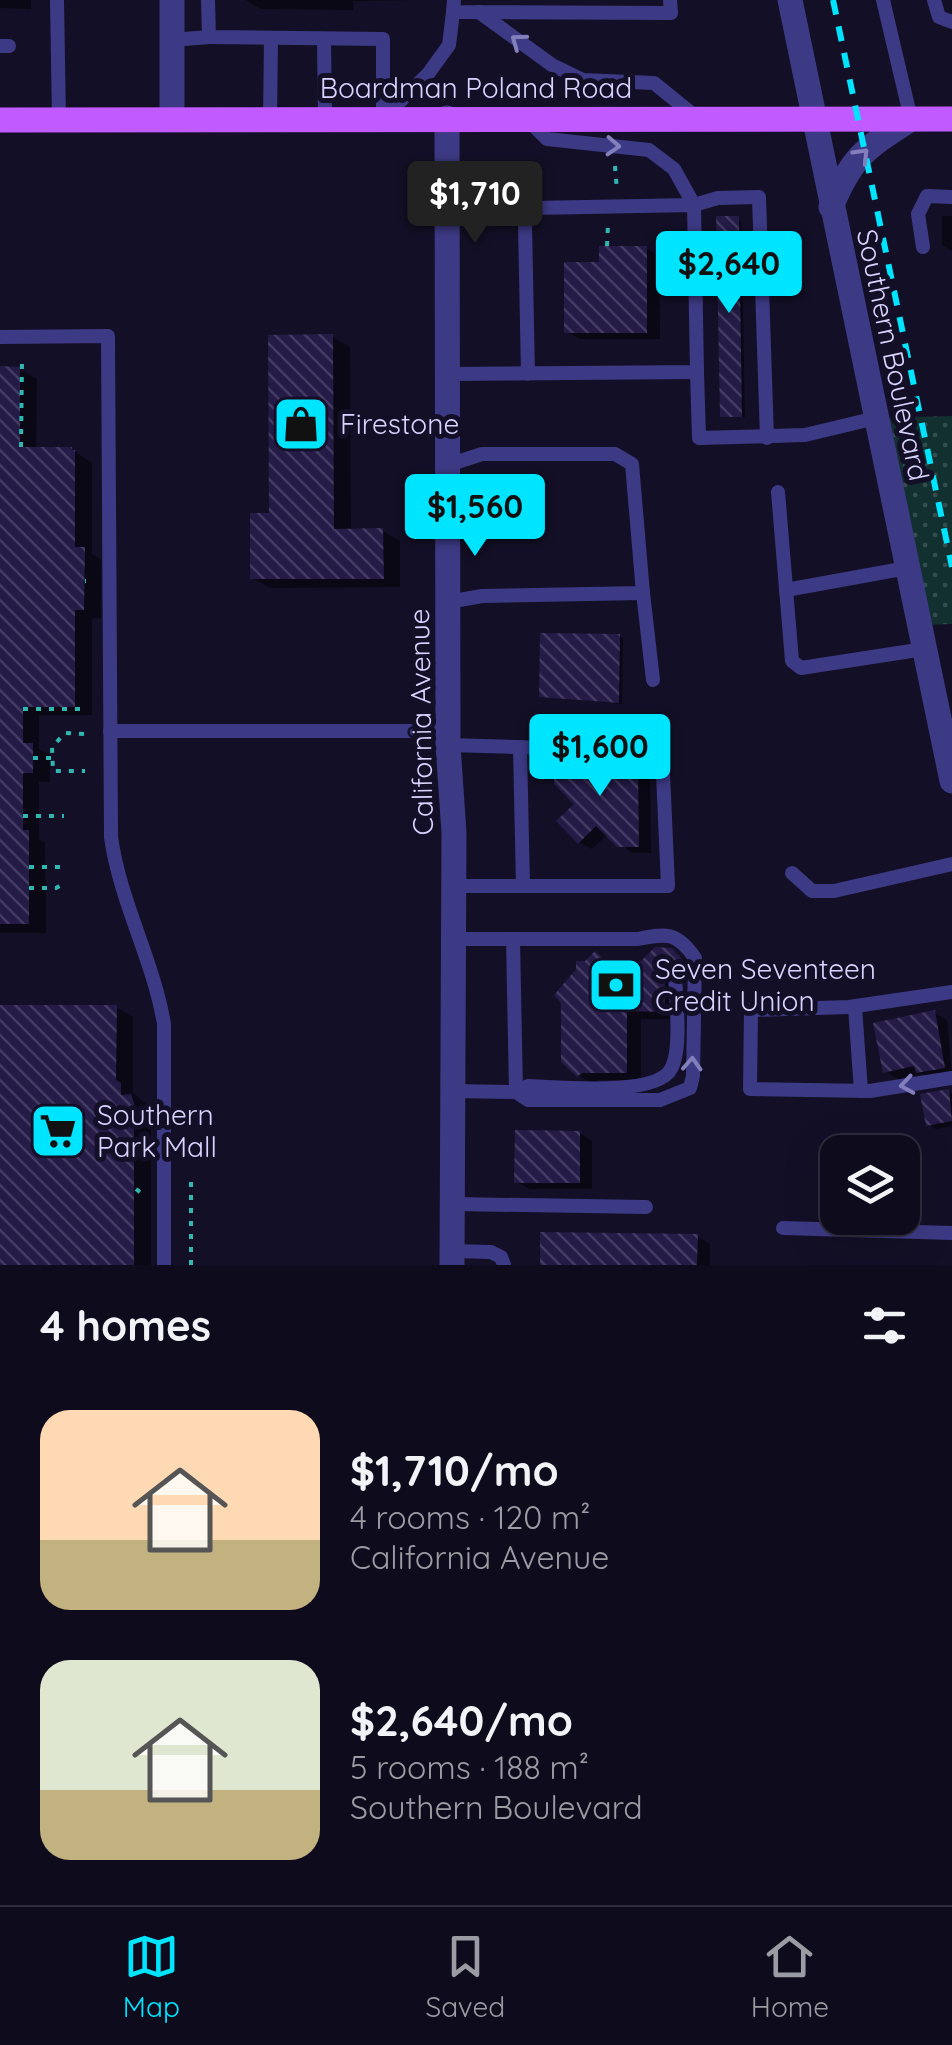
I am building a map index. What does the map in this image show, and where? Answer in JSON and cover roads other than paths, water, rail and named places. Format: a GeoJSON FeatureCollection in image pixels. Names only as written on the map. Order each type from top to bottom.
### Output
{"type":"FeatureCollection","features":[{"type":"Feature","properties":{"kind":"main road","name":"Boardman Poland Road"},"geometry":{"type":"LineString","coordinates":[[0,120],[952,120]]}},
{"type":"Feature","properties":{"kind":"street"},"geometry":{"type":"LineString","coordinates":[[172,0],[172,119]]}},
{"type":"Feature","properties":{"kind":"street","name":"Southern Boulevard"},"geometry":{"type":"LineString","coordinates":[[790,0],[952,780]]}},
{"type":"Feature","properties":{"kind":"street","name":"California Avenue"},"geometry":{"type":"LineString","coordinates":[[447,118],[448,738],[454,886],[452,1258]]}},
{"type":"Feature","properties":{"kind":"street"},"geometry":{"type":"LineString","coordinates":[[832,207],[843,178],[860,154],[911,119]]}},
{"type":"Feature","properties":{"kind":"lane"},"geometry":{"type":"LineString","coordinates":[[57,0],[59,120]]}},
{"type":"Feature","properties":{"kind":"lane"},"geometry":{"type":"LineString","coordinates":[[208,0],[209,37]]}},
{"type":"Feature","properties":{"kind":"lane"},"geometry":{"type":"LineString","coordinates":[[382,118],[428,74],[450,45],[454,6],[480,12],[671,13],[670,0]]}},
{"type":"Feature","properties":{"kind":"lane"},"geometry":{"type":"LineString","coordinates":[[883,0],[911,119]]}},
{"type":"Feature","properties":{"kind":"lane"},"geometry":{"type":"LineString","coordinates":[[934,0],[939,17],[952,22]]}},
{"type":"Feature","properties":{"kind":"lane"},"geometry":{"type":"LineString","coordinates":[[480,12],[536,54],[583,80],[654,83],[697,118]]}},
{"type":"Feature","properties":{"kind":"lane"},"geometry":{"type":"LineString","coordinates":[[270,119],[271,38]]}},
{"type":"Feature","properties":{"kind":"lane"},"geometry":{"type":"LineString","coordinates":[[324,39],[325,118]]}},
{"type":"Feature","properties":{"kind":"lane"},"geometry":{"type":"LineString","coordinates":[[172,40],[382,39],[382,118]]}},
{"type":"Feature","properties":{"kind":"lane"},"geometry":{"type":"LineString","coordinates":[[525,118],[547,139],[649,150],[674,169],[694,205],[699,438],[806,434],[876,418]]}},
{"type":"Feature","properties":{"kind":"lane"},"geometry":{"type":"LineString","coordinates":[[922,247],[918,214],[927,196],[952,197]]}},
{"type":"Feature","properties":{"kind":"lane"},"geometry":{"type":"LineString","coordinates":[[528,374],[525,224],[532,208],[694,205],[718,198],[759,198],[767,438]]}},
{"type":"Feature","properties":{"kind":"lane"},"geometry":{"type":"LineString","coordinates":[[0,336],[108,336],[111,837],[126,908],[158,991],[164,1024],[164,1265]]}},
{"type":"Feature","properties":{"kind":"lane"},"geometry":{"type":"LineString","coordinates":[[448,374],[697,372]]}},
{"type":"Feature","properties":{"kind":"lane"},"geometry":{"type":"LineString","coordinates":[[448,465],[482,454],[615,454],[632,464],[653,680]]}},
{"type":"Feature","properties":{"kind":"lane"},"geometry":{"type":"LineString","coordinates":[[778,492],[792,661],[801,668],[924,649]]}},
{"type":"Feature","properties":{"kind":"lane"},"geometry":{"type":"LineString","coordinates":[[786,590],[907,568]]}},
{"type":"Feature","properties":{"kind":"lane"},"geometry":{"type":"LineString","coordinates":[[448,602],[482,596],[643,593]]}},
{"type":"Feature","properties":{"kind":"lane"},"geometry":{"type":"LineString","coordinates":[[110,731],[448,738],[520,747],[662,751],[668,886],[454,886]]}},
{"type":"Feature","properties":{"kind":"lane"},"geometry":{"type":"LineString","coordinates":[[520,747],[523,886]]}},
{"type":"Feature","properties":{"kind":"lane"},"geometry":{"type":"LineString","coordinates":[[792,873],[812,891],[834,891],[952,864]]}},
{"type":"Feature","properties":{"kind":"lane"},"geometry":{"type":"LineString","coordinates":[[454,939],[638,939],[665,934],[685,944],[695,958],[690,1088],[660,1100],[528,1100],[516,1092]]}},
{"type":"Feature","properties":{"kind":"lane"},"geometry":{"type":"LineString","coordinates":[[514,939],[516,1092]]}},
{"type":"Feature","properties":{"kind":"lane"},"geometry":{"type":"LineString","coordinates":[[638,939],[650,952]]}},
{"type":"Feature","properties":{"kind":"lane"},"geometry":{"type":"LineString","coordinates":[[453,1090],[516,1092],[528,1086],[653,1084],[670,1073],[676,1055],[675,976]]}},
{"type":"Feature","properties":{"kind":"lane"},"geometry":{"type":"LineString","coordinates":[[952,992],[854,1006],[751,1010],[750,1089],[861,1090],[952,1078]]}},
{"type":"Feature","properties":{"kind":"lane"},"geometry":{"type":"LineString","coordinates":[[854,1006],[861,1090]]}},
{"type":"Feature","properties":{"kind":"lane"},"geometry":{"type":"LineString","coordinates":[[452,1204],[646,1207]]}},
{"type":"Feature","properties":{"kind":"lane"},"geometry":{"type":"LineString","coordinates":[[783,1228],[952,1233]]}},
{"type":"Feature","properties":{"kind":"lane"},"geometry":{"type":"LineString","coordinates":[[452,1258],[491,1252],[502,1257],[504,1265]]}},
{"type":"Feature","properties":{"kind":"railway"},"geometry":{"type":"LineString","coordinates":[[833,0],[952,567]]}},
{"type":"Feature","properties":{"kind":"place","name":"Firestone"},"geometry":{"type":"Point","coordinates":[301,424]}},
{"type":"Feature","properties":{"kind":"place","name":"Seven Seventeen Credit Union"},"geometry":{"type":"Point","coordinates":[616,985]}},
{"type":"Feature","properties":{"kind":"place","name":"Southern Park Mall"},"geometry":{"type":"Point","coordinates":[58,1131]}}]}
